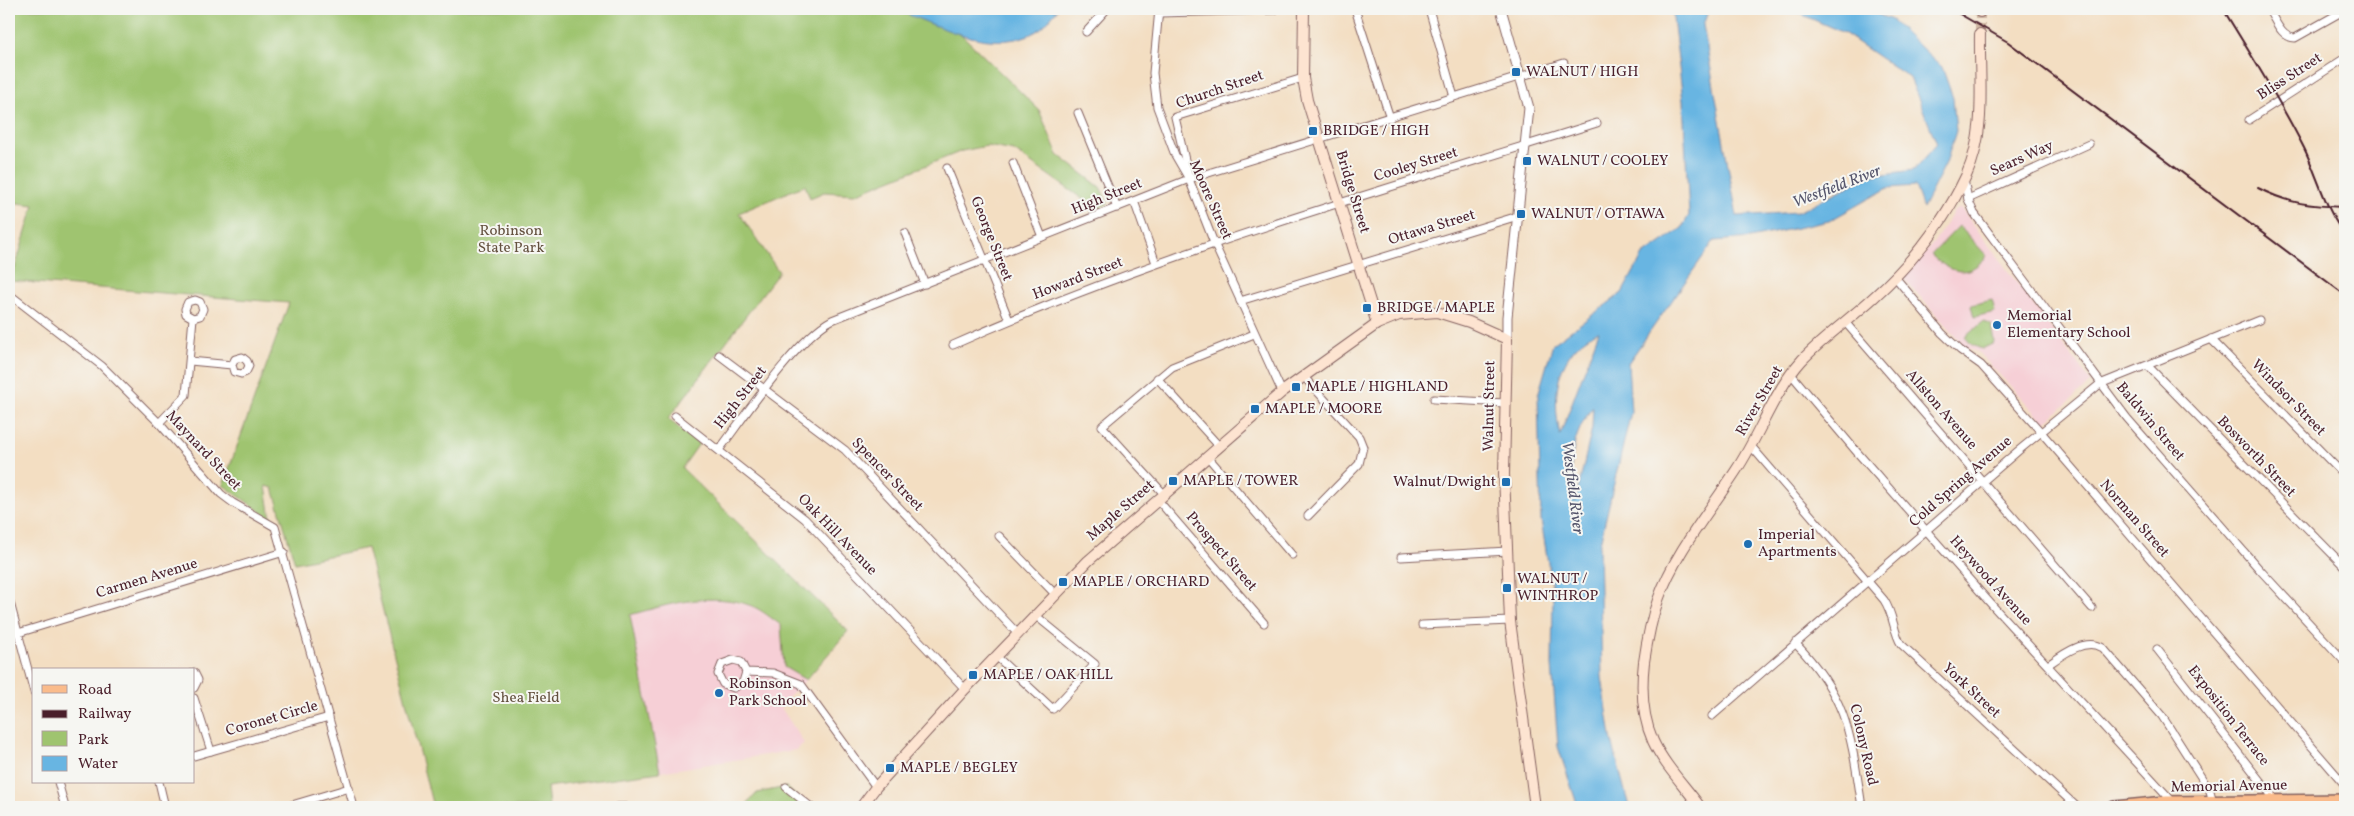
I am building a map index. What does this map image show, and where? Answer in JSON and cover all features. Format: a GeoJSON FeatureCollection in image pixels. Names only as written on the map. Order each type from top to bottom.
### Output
{"type":"FeatureCollection","features":[{"type":"Feature","properties":{"kind":"main road","name":"Bridge Street"},"geometry":{"type":"LineString","coordinates":[[1304,9],[1303,78],[1377,324]]}},
{"type":"Feature","properties":{"kind":"main road","name":"River Street"},"geometry":{"type":"LineString","coordinates":[[1700,807],[1663,758],[1650,733],[1642,696],[1645,659],[1653,615],[1667,578],[1751,446],[1791,374],[1809,354],[1895,277],[1928,239],[1964,179],[1979,138],[1980,34]]}},
{"type":"Feature","properties":{"kind":"main road","name":"Maple Street"},"geometry":{"type":"LineString","coordinates":[[861,807],[876,787],[964,689],[1088,561],[1282,392],[1377,324],[1399,315],[1437,312],[1469,322],[1507,339]]}},
{"type":"Feature","properties":{"kind":"main road","name":"Walnut Street"},"geometry":{"type":"LineString","coordinates":[[1507,339],[1504,474],[1510,621],[1535,807]]}},
{"type":"Feature","properties":{"kind":"main road","name":"Memorial Avenue"},"geometry":{"type":"LineString","coordinates":[[2114,807],[2173,802],[2345,800]]}},
{"type":"Feature","properties":{"kind":"street"},"geometry":{"type":"LineString","coordinates":[[1086,32],[1107,9]]}},
{"type":"Feature","properties":{"kind":"street"},"geometry":{"type":"LineString","coordinates":[[1355,9],[1390,118]]}},
{"type":"Feature","properties":{"kind":"street"},"geometry":{"type":"LineString","coordinates":[[1429,9],[1454,98]]}},
{"type":"Feature","properties":{"kind":"street","name":"Walnut Street"},"geometry":{"type":"LineString","coordinates":[[1501,9],[1529,108],[1507,317],[1507,339]]}},
{"type":"Feature","properties":{"kind":"street"},"geometry":{"type":"LineString","coordinates":[[2268,9],[2284,35],[2288,38],[2295,38],[2345,10]]}},
{"type":"Feature","properties":{"kind":"street"},"geometry":{"type":"LineString","coordinates":[[1159,11],[1276,10]]}},
{"type":"Feature","properties":{"kind":"street","name":"Moore Street"},"geometry":{"type":"LineString","coordinates":[[1159,11],[1153,73],[1155,99],[1175,155],[1188,179],[1254,334],[1282,392]]}},
{"type":"Feature","properties":{"kind":"street","name":"Bliss Street"},"geometry":{"type":"LineString","coordinates":[[2250,120],[2345,58]]}},
{"type":"Feature","properties":{"kind":"street","name":"High Street"},"geometry":{"type":"LineString","coordinates":[[719,450],[765,389],[824,324],[1188,179],[1564,63]]}},
{"type":"Feature","properties":{"kind":"street","name":"Church Street"},"geometry":{"type":"LineString","coordinates":[[1188,179],[1175,117],[1303,78]]}},
{"type":"Feature","properties":{"kind":"street"},"geometry":{"type":"LineString","coordinates":[[1078,113],[1117,208]]}},
{"type":"Feature","properties":{"kind":"street","name":"Cooley Street"},"geometry":{"type":"LineString","coordinates":[[1214,243],[1597,123]]}},
{"type":"Feature","properties":{"kind":"street","name":"Sears Way"},"geometry":{"type":"LineString","coordinates":[[1968,198],[2089,144]]}},
{"type":"Feature","properties":{"kind":"street"},"geometry":{"type":"LineString","coordinates":[[1013,163],[1042,237]]}},
{"type":"Feature","properties":{"kind":"street","name":"George Street"},"geometry":{"type":"LineString","coordinates":[[947,168],[1009,320]]}},
{"type":"Feature","properties":{"kind":"street","name":"Baldwin Street"},"geometry":{"type":"LineString","coordinates":[[1964,179],[1968,198],[1974,213],[2100,384],[2223,529],[2345,662]]}},
{"type":"Feature","properties":{"kind":"street"},"geometry":{"type":"LineString","coordinates":[[1134,201],[1156,263]]}},
{"type":"Feature","properties":{"kind":"street","name":"Ottawa Street"},"geometry":{"type":"LineString","coordinates":[[1240,301],[1518,216]]}},
{"type":"Feature","properties":{"kind":"street"},"geometry":{"type":"LineString","coordinates":[[905,233],[924,284]]}},
{"type":"Feature","properties":{"kind":"street","name":"Howard Street"},"geometry":{"type":"LineString","coordinates":[[953,345],[1009,320],[1156,263],[1214,243]]}},
{"type":"Feature","properties":{"kind":"street","name":"Norman Street"},"geometry":{"type":"LineString","coordinates":[[1895,277],[1942,333],[1984,368],[2042,432],[2345,785]]}},
{"type":"Feature","properties":{"kind":"street","name":"Maynard Street"},"geometry":{"type":"LineString","coordinates":[[9,294],[96,361],[159,423],[221,494],[275,527],[284,552],[354,807]]}},
{"type":"Feature","properties":{"kind":"street"},"geometry":{"type":"LineString","coordinates":[[159,423],[184,399],[188,386],[193,318]]}},
{"type":"Feature","properties":{"kind":"street","name":"Cold Spring Avenue"},"geometry":{"type":"LineString","coordinates":[[1712,716],[1983,481],[2100,384],[2260,320]]}},
{"type":"Feature","properties":{"kind":"street","name":"Allston Avenue"},"geometry":{"type":"LineString","coordinates":[[1845,322],[2092,608]]}},
{"type":"Feature","properties":{"kind":"street"},"geometry":{"type":"LineString","coordinates":[[1218,446],[1157,378],[1181,362],[1254,334]]}},
{"type":"Feature","properties":{"kind":"street","name":"Windsor Street"},"geometry":{"type":"LineString","coordinates":[[2211,339],[2345,476]]}},
{"type":"Feature","properties":{"kind":"street","name":"Spencer Street"},"geometry":{"type":"LineString","coordinates":[[719,356],[844,450],[1017,633]]}},
{"type":"Feature","properties":{"kind":"street"},"geometry":{"type":"LineString","coordinates":[[190,361],[232,365]]}},
{"type":"Feature","properties":{"kind":"street","name":"Bosworth Street"},"geometry":{"type":"LineString","coordinates":[[2148,366],[2345,568]]}},
{"type":"Feature","properties":{"kind":"street","name":"Heywood Avenue"},"geometry":{"type":"LineString","coordinates":[[1791,374],[1926,530],[2173,802]]}},
{"type":"Feature","properties":{"kind":"street"},"geometry":{"type":"LineString","coordinates":[[1304,377],[1359,437],[1363,447],[1359,464],[1308,516]]}},
{"type":"Feature","properties":{"kind":"street","name":"Prospect Street"},"geometry":{"type":"LineString","coordinates":[[1157,378],[1102,426],[1264,623]]}},
{"type":"Feature","properties":{"kind":"street"},"geometry":{"type":"LineString","coordinates":[[1434,398],[1505,403]]}},
{"type":"Feature","properties":{"kind":"street","name":"Oak Hill Avenue"},"geometry":{"type":"LineString","coordinates":[[675,416],[805,519],[964,689]]}},
{"type":"Feature","properties":{"kind":"street","name":"York Street"},"geometry":{"type":"LineString","coordinates":[[1751,446],[1868,580],[1891,612],[1897,637],[1902,644],[2076,807]]}},
{"type":"Feature","properties":{"kind":"street"},"geometry":{"type":"LineString","coordinates":[[1207,456],[1292,555]]}},
{"type":"Feature","properties":{"kind":"street"},"geometry":{"type":"LineString","coordinates":[[999,536],[1055,594]]}},
{"type":"Feature","properties":{"kind":"street"},"geometry":{"type":"LineString","coordinates":[[1401,557],[1508,551]]}},
{"type":"Feature","properties":{"kind":"street","name":"Carmen Avenue"},"geometry":{"type":"LineString","coordinates":[[18,633],[284,552]]}},
{"type":"Feature","properties":{"kind":"street"},"geometry":{"type":"LineString","coordinates":[[9,599],[32,685]]}},
{"type":"Feature","properties":{"kind":"street"},"geometry":{"type":"LineString","coordinates":[[996,656],[1052,709],[1095,664],[1035,615]]}},
{"type":"Feature","properties":{"kind":"street"},"geometry":{"type":"LineString","coordinates":[[1422,625],[1510,621]]}},
{"type":"Feature","properties":{"kind":"street","name":"Colony Road"},"geometry":{"type":"LineString","coordinates":[[1795,643],[1824,676],[1839,704],[1851,740],[1862,807]]}},
{"type":"Feature","properties":{"kind":"street"},"geometry":{"type":"LineString","coordinates":[[2048,665],[2076,648],[2097,644],[2103,648],[2162,716],[2210,791],[2214,802]]}},
{"type":"Feature","properties":{"kind":"street","name":"Exposition Terrace"},"geometry":{"type":"LineString","coordinates":[[2157,650],[2276,801]]}},
{"type":"Feature","properties":{"kind":"street"},"geometry":{"type":"LineString","coordinates":[[731,659],[741,662],[746,672],[743,682],[734,688],[723,684],[719,677],[720,666],[731,659]]}},
{"type":"Feature","properties":{"kind":"street"},"geometry":{"type":"LineString","coordinates":[[746,672],[773,673],[801,684],[876,787]]}},
{"type":"Feature","properties":{"kind":"street"},"geometry":{"type":"LineString","coordinates":[[195,674],[198,680],[195,686]]}},
{"type":"Feature","properties":{"kind":"street"},"geometry":{"type":"LineString","coordinates":[[195,701],[211,751]]}},
{"type":"Feature","properties":{"kind":"street","name":"Coronet Circle"},"geometry":{"type":"LineString","coordinates":[[195,756],[329,717]]}},
{"type":"Feature","properties":{"kind":"street"},"geometry":{"type":"LineString","coordinates":[[59,784],[65,807]]}},
{"type":"Feature","properties":{"kind":"street"},"geometry":{"type":"LineString","coordinates":[[159,784],[165,807]]}},
{"type":"Feature","properties":{"kind":"street"},"geometry":{"type":"LineString","coordinates":[[786,787],[811,807]]}},
{"type":"Feature","properties":{"kind":"street"},"geometry":{"type":"LineString","coordinates":[[285,807],[349,788]]}},
{"type":"Feature","properties":{"kind":"street"},"geometry":{"type":"LineString","coordinates":[[617,807],[626,807]]}},
{"type":"Feature","properties":{"kind":"shaded area","name":"Memorial Elementary School"},"geometry":{"type":"Polygon","coordinates":[[[1961,208],[2091,382],[2045,423],[1978,352],[1966,348],[1906,281],[1905,276],[1934,242],[1954,211],[1961,208]]]}},
{"type":"Feature","properties":{"kind":"shaded area","name":"Robinson Park School"},"geometry":{"type":"Polygon","coordinates":[[[715,598],[753,606],[781,625],[784,667],[806,680],[780,706],[804,743],[796,750],[660,772],[630,615],[667,605],[715,598]]]}},
{"type":"Feature","properties":{"kind":"green space","name":"Robinson State Park"},"geometry":{"type":"Polygon","coordinates":[[[9,9],[894,9],[962,35],[1039,110],[1058,155],[1100,187],[1108,204],[1097,209],[1014,151],[987,146],[962,151],[855,194],[824,192],[810,198],[805,185],[739,213],[779,272],[668,419],[699,444],[682,468],[848,631],[806,680],[784,667],[781,625],[752,606],[737,602],[706,599],[675,603],[630,615],[660,772],[547,787],[549,807],[433,807],[367,548],[295,563],[273,488],[266,486],[271,519],[223,485],[289,303],[11,281],[34,205],[9,202],[9,9]]]}},
{"type":"Feature","properties":{"kind":"green space"},"geometry":{"type":"Polygon","coordinates":[[[1959,226],[1987,256],[1973,268],[1966,271],[1959,271],[1945,266],[1931,255],[1959,226]]]}},
{"type":"Feature","properties":{"kind":"green space"},"geometry":{"type":"Polygon","coordinates":[[[1992,300],[1995,312],[1974,317],[1971,305],[1992,300]]]}},
{"type":"Feature","properties":{"kind":"green space"},"geometry":{"type":"Polygon","coordinates":[[[1983,322],[1991,324],[1994,343],[1982,349],[1972,345],[1965,337],[1983,322]]]}},
{"type":"Feature","properties":{"kind":"green space"},"geometry":{"type":"Polygon","coordinates":[[[786,787],[809,807],[744,807],[757,793],[786,787]]]}},
{"type":"Feature","properties":{"kind":"water"},"geometry":{"type":"Polygon","coordinates":[[[894,9],[1058,9],[1040,29],[1023,37],[985,40],[947,30],[894,9]]]}},
{"type":"Feature","properties":{"kind":"water","name":"Westfield River"},"geometry":{"type":"Polygon","coordinates":[[[1672,9],[1709,9],[1703,25],[1737,216],[1798,212],[1869,176],[1914,170],[1937,144],[1910,78],[1844,33],[1789,9],[1864,9],[1892,20],[1942,67],[1953,98],[1956,131],[1946,163],[1923,208],[1915,186],[1888,188],[1829,221],[1750,238],[1714,241],[1628,363],[1631,412],[1599,547],[1602,677],[1611,737],[1629,807],[1578,807],[1558,747],[1552,665],[1553,594],[1541,520],[1538,395],[1553,344],[1622,293],[1643,255],[1682,228],[1689,215],[1683,101],[1672,9]],[[1599,331],[1585,339],[1574,350],[1566,361],[1560,375],[1556,404],[1560,435],[1599,331]],[[1593,407],[1580,429],[1573,453],[1571,478],[1575,503],[1592,428],[1593,407]]]}},
{"type":"Feature","properties":{"kind":"tunnel"},"geometry":{"type":"LineString","coordinates":[[1980,12],[1980,34]]}},
{"type":"Feature","properties":{"kind":"railway"},"geometry":{"type":"LineString","coordinates":[[1951,9],[2008,42],[2345,295]]}},
{"type":"Feature","properties":{"kind":"railway"},"geometry":{"type":"LineString","coordinates":[[2223,9],[2295,130],[2333,216],[2345,234]]}},
{"type":"Feature","properties":{"kind":"railway"},"geometry":{"type":"LineString","coordinates":[[2258,188],[2290,201],[2321,206],[2345,207]]}},
{"type":"Feature","properties":{"kind":"place","name":"WALNUT / HIGH"},"geometry":{"type":"Point","coordinates":[1516,72]}},
{"type":"Feature","properties":{"kind":"place","name":"BRIDGE / HIGH"},"geometry":{"type":"Point","coordinates":[1313,131]}},
{"type":"Feature","properties":{"kind":"place","name":"WALNUT / COOLEY"},"geometry":{"type":"Point","coordinates":[1527,161]}},
{"type":"Feature","properties":{"kind":"place","name":"WALNUT / OTTAWA"},"geometry":{"type":"Point","coordinates":[1521,214]}},
{"type":"Feature","properties":{"kind":"place","name":"BRIDGE / MAPLE"},"geometry":{"type":"Point","coordinates":[1367,308]}},
{"type":"Feature","properties":{"kind":"place","name":"Memorial Elementary School"},"geometry":{"type":"Point","coordinates":[1997,325]}},
{"type":"Feature","properties":{"kind":"place","name":"MAPLE / HIGHLAND"},"geometry":{"type":"Point","coordinates":[1296,387]}},
{"type":"Feature","properties":{"kind":"place","name":"MAPLE / MOORE"},"geometry":{"type":"Point","coordinates":[1255,409]}},
{"type":"Feature","properties":{"kind":"place","name":"MAPLE / TOWER"},"geometry":{"type":"Point","coordinates":[1173,481]}},
{"type":"Feature","properties":{"kind":"place","name":"Walnut/Dwight"},"geometry":{"type":"Point","coordinates":[1506,482]}},
{"type":"Feature","properties":{"kind":"place","name":"Imperial Apartments"},"geometry":{"type":"Point","coordinates":[1748,544]}},
{"type":"Feature","properties":{"kind":"place","name":"MAPLE / ORCHARD"},"geometry":{"type":"Point","coordinates":[1063,582]}},
{"type":"Feature","properties":{"kind":"place","name":"WALNUT / WINTHROP"},"geometry":{"type":"Point","coordinates":[1507,588]}},
{"type":"Feature","properties":{"kind":"place","name":"MAPLE / OAK HILL"},"geometry":{"type":"Point","coordinates":[973,675]}},
{"type":"Feature","properties":{"kind":"place","name":"Robinson Park School"},"geometry":{"type":"Point","coordinates":[719,693]}},
{"type":"Feature","properties":{"kind":"place","name":"MAPLE / BEGLEY"},"geometry":{"type":"Point","coordinates":[890,768]}},
{"type":"Feature","properties":{"kind":"park label","name":"Shea Field"},"geometry":{"type":"Point","coordinates":[526,698]}}]}
